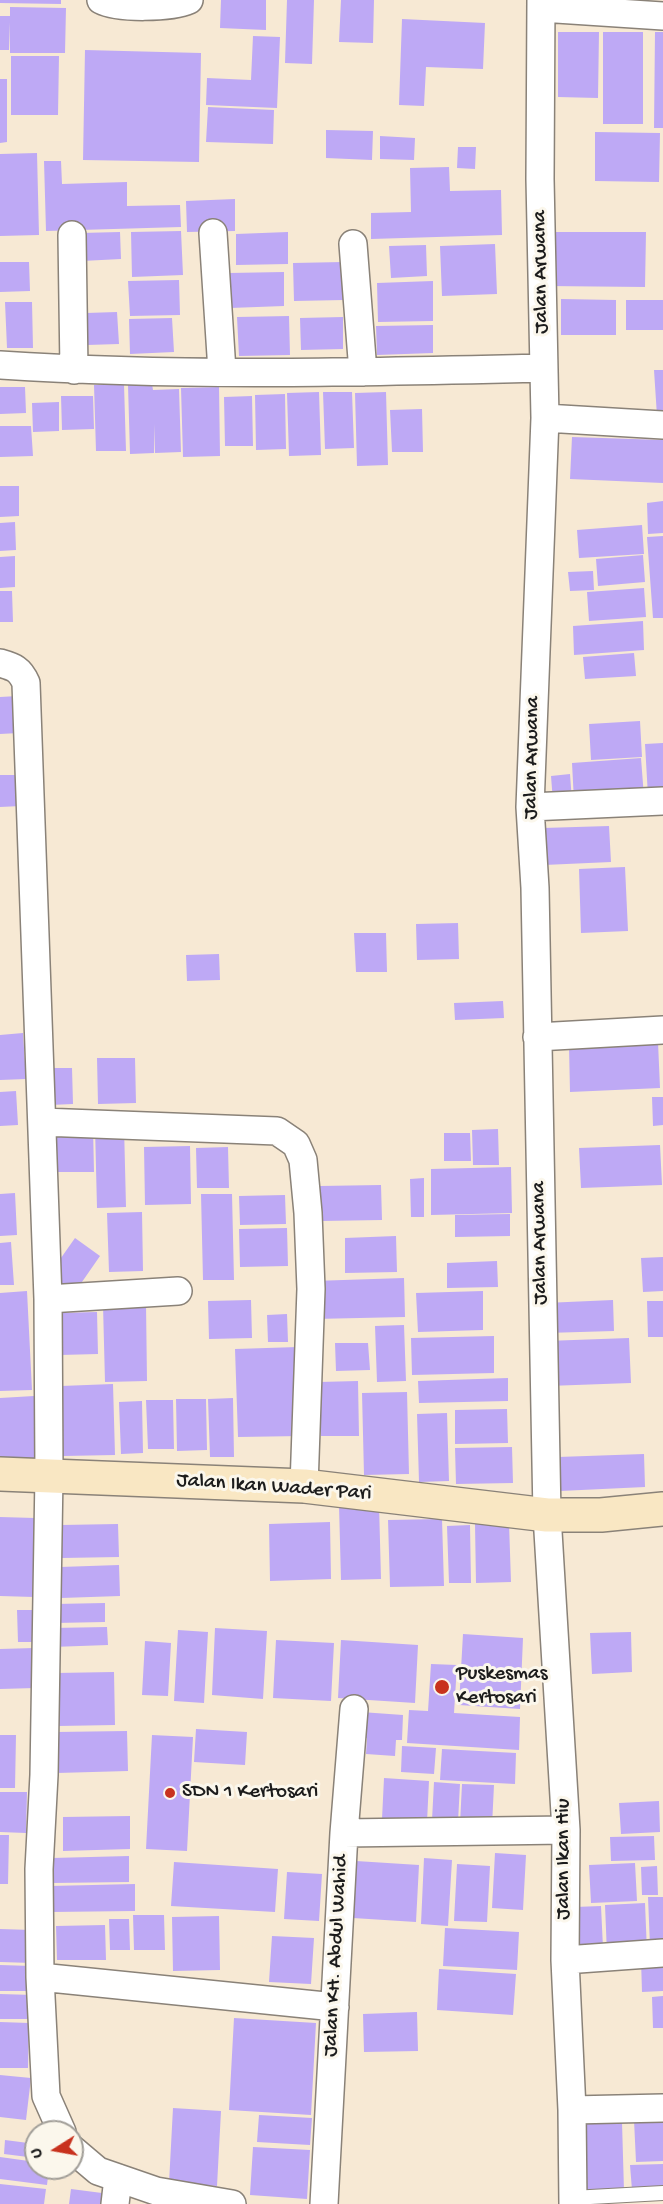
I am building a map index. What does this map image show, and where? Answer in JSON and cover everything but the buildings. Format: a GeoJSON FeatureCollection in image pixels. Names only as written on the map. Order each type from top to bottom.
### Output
{"type":"FeatureCollection","features":[{"type":"Feature","properties":{"kind":"street"},"geometry":{"type":"LineString","coordinates":[[101,0],[122,5],[178,5],[189,0]]}},
{"type":"Feature","properties":{"kind":"street"},"geometry":{"type":"LineString","coordinates":[[541,4],[663,16]]}},
{"type":"Feature","properties":{"kind":"street","name":"Jalan Arwana"},"geometry":{"type":"LineString","coordinates":[[541,4],[540,179],[545,418],[530,807],[535,888],[547,1515]]}},
{"type":"Feature","properties":{"kind":"street"},"geometry":{"type":"LineString","coordinates":[[213,233],[222,371]]}},
{"type":"Feature","properties":{"kind":"street"},"geometry":{"type":"LineString","coordinates":[[72,235],[74,370]]}},
{"type":"Feature","properties":{"kind":"street"},"geometry":{"type":"LineString","coordinates":[[353,244],[363,372]]}},
{"type":"Feature","properties":{"kind":"street"},"geometry":{"type":"LineString","coordinates":[[0,365],[74,370],[363,372],[543,368]]}},
{"type":"Feature","properties":{"kind":"street"},"geometry":{"type":"LineString","coordinates":[[545,418],[663,424]]}},
{"type":"Feature","properties":{"kind":"street"},"geometry":{"type":"LineString","coordinates":[[0,663],[15,667],[22,672],[26,683],[48,1299],[49,1475],[44,1775],[39,1869],[40,1977],[46,2096],[57,2120]]}},
{"type":"Feature","properties":{"kind":"street"},"geometry":{"type":"LineString","coordinates":[[530,807],[663,801]]}},
{"type":"Feature","properties":{"kind":"street"},"geometry":{"type":"LineString","coordinates":[[537,1037],[663,1030]]}},
{"type":"Feature","properties":{"kind":"street"},"geometry":{"type":"LineString","coordinates":[[42,1122],[277,1131],[296,1144],[303,1160],[311,1289],[304,1486]]}},
{"type":"Feature","properties":{"kind":"street"},"geometry":{"type":"LineString","coordinates":[[48,1299],[178,1291]]}},
{"type":"Feature","properties":{"kind":"street","name":"Jalan Ikan Wader Pari"},"geometry":{"type":"LineString","coordinates":[[0,1474],[304,1486],[547,1515],[601,1515],[663,1509]]}},
{"type":"Feature","properties":{"kind":"street","name":"Jalan Ikan Hiu"},"geometry":{"type":"LineString","coordinates":[[547,1515],[566,1830],[565,1960],[572,2110],[572,2201]]}},
{"type":"Feature","properties":{"kind":"street","name":"Jalan KH. Abdul Wahid"},"geometry":{"type":"LineString","coordinates":[[324,2204],[344,1833],[354,1709]]}},
{"type":"Feature","properties":{"kind":"street"},"geometry":{"type":"LineString","coordinates":[[344,1833],[566,1830]]}},
{"type":"Feature","properties":{"kind":"street"},"geometry":{"type":"LineString","coordinates":[[565,1960],[663,1953]]}},
{"type":"Feature","properties":{"kind":"street"},"geometry":{"type":"LineString","coordinates":[[40,1977],[335,2007]]}},
{"type":"Feature","properties":{"kind":"street"},"geometry":{"type":"LineString","coordinates":[[572,2110],[663,2108]]}},
{"type":"Feature","properties":{"kind":"street"},"geometry":{"type":"LineString","coordinates":[[84,2159],[117,2191],[156,2191],[232,2204]]}},
{"type":"Feature","properties":{"kind":"lane"},"geometry":{"type":"LineString","coordinates":[[572,2201],[663,2193]]}},
{"type":"Feature","properties":{"kind":"place","name":"Puskesmas Kertosari"},"geometry":{"type":"Point","coordinates":[442,1687]}},
{"type":"Feature","properties":{"kind":"place","name":"SDN 1 Kertosari"},"geometry":{"type":"Point","coordinates":[170,1793]}}]}
